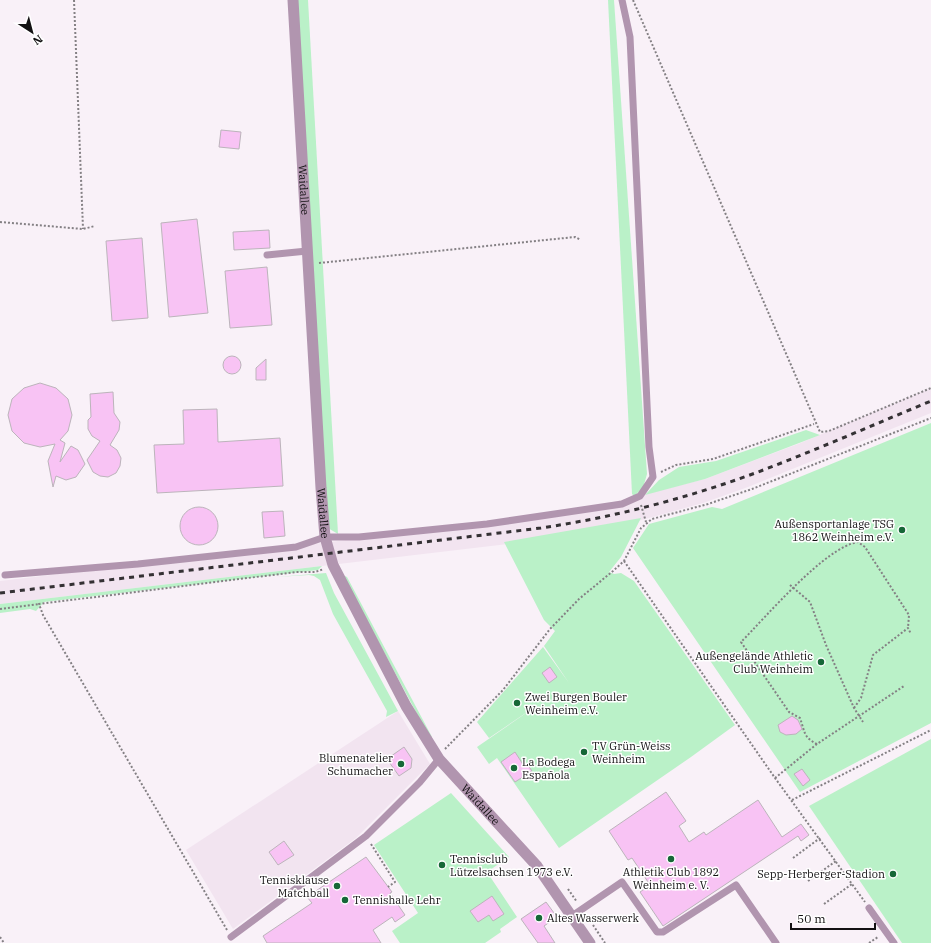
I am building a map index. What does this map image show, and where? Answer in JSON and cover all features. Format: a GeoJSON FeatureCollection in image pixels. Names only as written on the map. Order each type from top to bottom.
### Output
{"type":"FeatureCollection","features":[{"type":"Feature","properties":{"kind":"street","name":"Waidallee"},"geometry":{"type":"LineString","coordinates":[[293,0],[321,488],[325,537],[333,565],[406,706],[442,754],[537,866],[590,943]]}},
{"type":"Feature","properties":{"kind":"lane"},"geometry":{"type":"LineString","coordinates":[[4,575],[138,564],[296,547],[325,537],[359,537],[487,524],[622,504],[640,496],[653,477],[649,447],[630,37],[622,0]]}},
{"type":"Feature","properties":{"kind":"lane"},"geometry":{"type":"LineString","coordinates":[[267,255],[308,251]]}},
{"type":"Feature","properties":{"kind":"lane"},"geometry":{"type":"LineString","coordinates":[[231,937],[366,836],[420,782],[442,754]]}},
{"type":"Feature","properties":{"kind":"lane"},"geometry":{"type":"LineString","coordinates":[[572,916],[622,882],[657,932],[663,932],[736,885],[776,943]]}},
{"type":"Feature","properties":{"kind":"lane"},"geometry":{"type":"LineString","coordinates":[[869,908],[894,943]]}},
{"type":"Feature","properties":{"kind":"path"},"geometry":{"type":"LineString","coordinates":[[74,0],[84,229]]}},
{"type":"Feature","properties":{"kind":"path"},"geometry":{"type":"LineString","coordinates":[[633,0],[814,424],[820,432],[829,431],[931,388]]}},
{"type":"Feature","properties":{"kind":"path"},"geometry":{"type":"LineString","coordinates":[[0,222],[84,229],[95,226]]}},
{"type":"Feature","properties":{"kind":"path"},"geometry":{"type":"LineString","coordinates":[[319,270],[319,263],[575,237],[581,240]]}},
{"type":"Feature","properties":{"kind":"path"},"geometry":{"type":"LineString","coordinates":[[442,754],[503,690],[550,629],[579,599],[613,572],[624,561],[628,550],[646,522],[652,519],[708,504],[752,489],[836,457],[931,418]]}},
{"type":"Feature","properties":{"kind":"path"},"geometry":{"type":"LineString","coordinates":[[653,477],[676,466],[713,459],[814,424]]}},
{"type":"Feature","properties":{"kind":"path"},"geometry":{"type":"LineString","coordinates":[[640,496],[641,508],[646,522]]}},
{"type":"Feature","properties":{"kind":"path"},"geometry":{"type":"LineString","coordinates":[[816,744],[809,740],[804,734],[800,718],[789,712],[741,642],[807,574],[846,546],[858,542],[865,546],[909,615],[908,628],[911,634]]}},
{"type":"Feature","properties":{"kind":"path"},"geometry":{"type":"LineString","coordinates":[[624,561],[775,778],[820,838],[869,908]]}},
{"type":"Feature","properties":{"kind":"path"},"geometry":{"type":"LineString","coordinates":[[0,609],[296,572],[315,572],[333,565]]}},
{"type":"Feature","properties":{"kind":"path"},"geometry":{"type":"LineString","coordinates":[[790,585],[810,602],[826,645],[854,708],[863,722]]}},
{"type":"Feature","properties":{"kind":"path"},"geometry":{"type":"LineString","coordinates":[[38,604],[47,622],[231,937]]}},
{"type":"Feature","properties":{"kind":"path"},"geometry":{"type":"LineString","coordinates":[[854,708],[861,698],[873,655],[908,628]]}},
{"type":"Feature","properties":{"kind":"path"},"geometry":{"type":"LineString","coordinates":[[775,778],[789,768],[796,759],[816,744],[904,686]]}},
{"type":"Feature","properties":{"kind":"path"},"geometry":{"type":"LineString","coordinates":[[792,800],[931,730]]}},
{"type":"Feature","properties":{"kind":"path"},"geometry":{"type":"LineString","coordinates":[[440,744],[442,754]]}},
{"type":"Feature","properties":{"kind":"path"},"geometry":{"type":"LineString","coordinates":[[366,836],[395,882],[388,887]]}},
{"type":"Feature","properties":{"kind":"path"},"geometry":{"type":"LineString","coordinates":[[793,858],[820,838]]}},
{"type":"Feature","properties":{"kind":"path"},"geometry":{"type":"LineString","coordinates":[[808,881],[836,861]]}},
{"type":"Feature","properties":{"kind":"path"},"geometry":{"type":"LineString","coordinates":[[824,904],[852,884]]}},
{"type":"Feature","properties":{"kind":"path"},"geometry":{"type":"LineString","coordinates":[[0,937],[4,943]]}},
{"type":"Feature","properties":{"kind":"shaded area"},"geometry":{"type":"Polygon","coordinates":[[[931,388],[931,413],[748,487],[703,503],[638,521],[525,542],[0,604],[0,581],[532,518],[586,509],[705,479],[798,444],[931,388]]]}},
{"type":"Feature","properties":{"kind":"shaded area"},"geometry":{"type":"Polygon","coordinates":[[[398,711],[430,764],[356,838],[233,929],[186,850],[398,711]]]}},
{"type":"Feature","properties":{"kind":"green space"},"geometry":{"type":"Polygon","coordinates":[[[297,0],[308,0],[338,534],[328,528],[297,0]]]}},
{"type":"Feature","properties":{"kind":"green space"},"geometry":{"type":"Polygon","coordinates":[[[608,0],[614,0],[647,474],[643,488],[634,496],[632,494],[608,0]]]}},
{"type":"Feature","properties":{"kind":"green space","name":"Außengelände Athletic Club Weinheim"},"geometry":{"type":"Polygon","coordinates":[[[931,423],[931,723],[800,792],[633,548],[649,524],[712,507],[722,509],[931,423]]]}},
{"type":"Feature","properties":{"kind":"green space"},"geometry":{"type":"Polygon","coordinates":[[[806,430],[820,435],[705,479],[645,495],[659,480],[679,467],[716,461],[806,430]]]}},
{"type":"Feature","properties":{"kind":"green space"},"geometry":{"type":"Polygon","coordinates":[[[641,518],[621,557],[609,572],[614,574],[621,573],[634,581],[735,725],[559,848],[497,758],[489,764],[477,747],[545,700],[489,738],[477,722],[543,647],[569,683],[544,646],[555,631],[544,620],[504,542],[641,518]]]}},
{"type":"Feature","properties":{"kind":"green space"},"geometry":{"type":"Polygon","coordinates":[[[322,566],[318,570],[44,602],[36,611],[30,609],[0,613],[0,604],[322,566]]]}},
{"type":"Feature","properties":{"kind":"green space"},"geometry":{"type":"Polygon","coordinates":[[[326,573],[334,593],[398,711],[386,717],[387,711],[333,614],[320,580],[309,575],[276,577],[326,573]]]}},
{"type":"Feature","properties":{"kind":"green space"},"geometry":{"type":"Polygon","coordinates":[[[345,576],[347,577],[432,737],[429,736],[344,578],[345,576]]]}},
{"type":"Feature","properties":{"kind":"green space","name":"Sepp-Herberger-Stadion"},"geometry":{"type":"Polygon","coordinates":[[[931,739],[931,943],[902,943],[809,806],[931,739]]]}},
{"type":"Feature","properties":{"kind":"green space","name":"Tennisclub Lützelsachsen 1973 e.V."},"geometry":{"type":"Polygon","coordinates":[[[451,793],[509,857],[487,872],[517,917],[500,929],[501,932],[485,943],[400,943],[392,931],[418,913],[374,845],[451,793]]]}},
{"type":"Feature","properties":{"kind":"building"},"geometry":{"type":"Polygon","coordinates":[[[221,130],[241,132],[239,149],[219,147],[221,130]]]}},
{"type":"Feature","properties":{"kind":"building"},"geometry":{"type":"Polygon","coordinates":[[[197,219],[208,313],[169,317],[161,223],[197,219]]]}},
{"type":"Feature","properties":{"kind":"building"},"geometry":{"type":"Polygon","coordinates":[[[269,230],[270,248],[234,250],[233,232],[269,230]]]}},
{"type":"Feature","properties":{"kind":"building"},"geometry":{"type":"Polygon","coordinates":[[[142,238],[148,318],[112,321],[106,241],[142,238]]]}},
{"type":"Feature","properties":{"kind":"building"},"geometry":{"type":"Polygon","coordinates":[[[267,267],[272,325],[230,328],[225,271],[267,267]]]}},
{"type":"Feature","properties":{"kind":"building"},"geometry":{"type":"Polygon","coordinates":[[[228,356],[236,356],[241,361],[239,372],[236,374],[228,374],[223,369],[223,361],[228,356]]]}},
{"type":"Feature","properties":{"kind":"building"},"geometry":{"type":"Polygon","coordinates":[[[266,359],[266,380],[256,380],[256,368],[266,359]]]}},
{"type":"Feature","properties":{"kind":"building"},"geometry":{"type":"Polygon","coordinates":[[[40,383],[56,388],[68,399],[72,415],[68,431],[60,440],[65,443],[60,462],[71,446],[78,450],[85,464],[76,477],[66,480],[56,476],[53,487],[48,461],[55,444],[40,447],[24,443],[12,431],[8,415],[12,399],[24,388],[40,383]]]}},
{"type":"Feature","properties":{"kind":"building"},"geometry":{"type":"Polygon","coordinates":[[[113,392],[114,413],[120,422],[119,430],[110,445],[117,450],[121,458],[120,466],[116,473],[108,477],[100,476],[93,472],[87,460],[100,441],[92,436],[88,429],[88,420],[91,417],[90,394],[113,392]]]}},
{"type":"Feature","properties":{"kind":"building"},"geometry":{"type":"Polygon","coordinates":[[[217,409],[218,442],[280,438],[283,486],[157,493],[154,445],[184,444],[183,410],[217,409]]]}},
{"type":"Feature","properties":{"kind":"building"},"geometry":{"type":"Polygon","coordinates":[[[199,507],[209,510],[215,516],[218,526],[215,536],[209,542],[199,545],[189,542],[183,536],[180,526],[183,516],[189,510],[199,507]]]}},
{"type":"Feature","properties":{"kind":"building"},"geometry":{"type":"Polygon","coordinates":[[[283,511],[285,536],[264,538],[262,512],[283,511]]]}},
{"type":"Feature","properties":{"kind":"building","name":"Zwei Burgen Bouler Weinheim e.V."},"geometry":{"type":"Polygon","coordinates":[[[550,667],[557,677],[549,683],[542,673],[550,667]]]}},
{"type":"Feature","properties":{"kind":"building"},"geometry":{"type":"Polygon","coordinates":[[[792,716],[798,720],[802,729],[796,734],[786,735],[780,732],[778,725],[792,716]]]}},
{"type":"Feature","properties":{"kind":"building","name":"Blumenatelier Schumacher"},"geometry":{"type":"Polygon","coordinates":[[[404,747],[412,759],[411,768],[399,776],[387,759],[404,747]]]}},
{"type":"Feature","properties":{"kind":"building"},"geometry":{"type":"Polygon","coordinates":[[[515,752],[524,766],[527,764],[532,771],[515,782],[501,762],[515,752]]]}},
{"type":"Feature","properties":{"kind":"building"},"geometry":{"type":"Polygon","coordinates":[[[802,769],[810,780],[803,786],[794,774],[802,769]]]}},
{"type":"Feature","properties":{"kind":"building","name":"Athletik Club 1892 Weinheim e. V."},"geometry":{"type":"Polygon","coordinates":[[[666,792],[686,821],[679,826],[689,842],[704,832],[706,835],[758,800],[782,837],[801,824],[809,835],[801,841],[798,836],[663,926],[640,892],[650,885],[632,858],[628,860],[609,831],[666,792]]]}},
{"type":"Feature","properties":{"kind":"building"},"geometry":{"type":"Polygon","coordinates":[[[284,841],[294,855],[278,865],[269,852],[284,841]]]}},
{"type":"Feature","properties":{"kind":"building"},"geometry":{"type":"Polygon","coordinates":[[[366,857],[392,892],[390,893],[405,915],[395,922],[392,917],[373,930],[381,943],[267,943],[263,936],[312,903],[307,897],[366,857]]]}},
{"type":"Feature","properties":{"kind":"building","name":"Tennisclub Lützelsachsen 1973 e.V."},"geometry":{"type":"Polygon","coordinates":[[[492,896],[504,914],[493,921],[489,915],[478,922],[470,911],[492,896]]]}},
{"type":"Feature","properties":{"kind":"building","name":"Altes Wasserwerk"},"geometry":{"type":"Polygon","coordinates":[[[546,902],[557,917],[544,926],[555,943],[538,943],[521,919],[546,902]]]}},
{"type":"Feature","properties":{"kind":"railway"},"geometry":{"type":"LineString","coordinates":[[0,593],[569,524],[651,506],[732,481],[801,455],[931,401]]}},
{"type":"Feature","properties":{"kind":"place","name":"Außensportanlage TSG 1862 Weinheim e.V."},"geometry":{"type":"Point","coordinates":[902,530]}},
{"type":"Feature","properties":{"kind":"place","name":"Außengelände Athletic Club Weinheim"},"geometry":{"type":"Point","coordinates":[821,662]}},
{"type":"Feature","properties":{"kind":"place","name":"Zwei Burgen Bouler Weinheim e.V."},"geometry":{"type":"Point","coordinates":[517,703]}},
{"type":"Feature","properties":{"kind":"place","name":"TV Grün-Weiss Weinheim"},"geometry":{"type":"Point","coordinates":[584,752]}},
{"type":"Feature","properties":{"kind":"place","name":"Blumenatelier Schumacher"},"geometry":{"type":"Point","coordinates":[401,764]}},
{"type":"Feature","properties":{"kind":"place","name":"La Bodega Española"},"geometry":{"type":"Point","coordinates":[514,768]}},
{"type":"Feature","properties":{"kind":"place","name":"Athletik Club 1892 Weinheim e. V."},"geometry":{"type":"Point","coordinates":[671,859]}},
{"type":"Feature","properties":{"kind":"place","name":"Tennisclub Lützelsachsen 1973 e.V."},"geometry":{"type":"Point","coordinates":[442,865]}},
{"type":"Feature","properties":{"kind":"place","name":"Sepp-Herberger-Stadion"},"geometry":{"type":"Point","coordinates":[893,874]}},
{"type":"Feature","properties":{"kind":"place","name":"Tennisklause Matchball"},"geometry":{"type":"Point","coordinates":[337,886]}},
{"type":"Feature","properties":{"kind":"place","name":"Tennishalle Lehr"},"geometry":{"type":"Point","coordinates":[345,900]}},
{"type":"Feature","properties":{"kind":"place","name":"Altes Wasserwerk"},"geometry":{"type":"Point","coordinates":[539,918]}}]}
